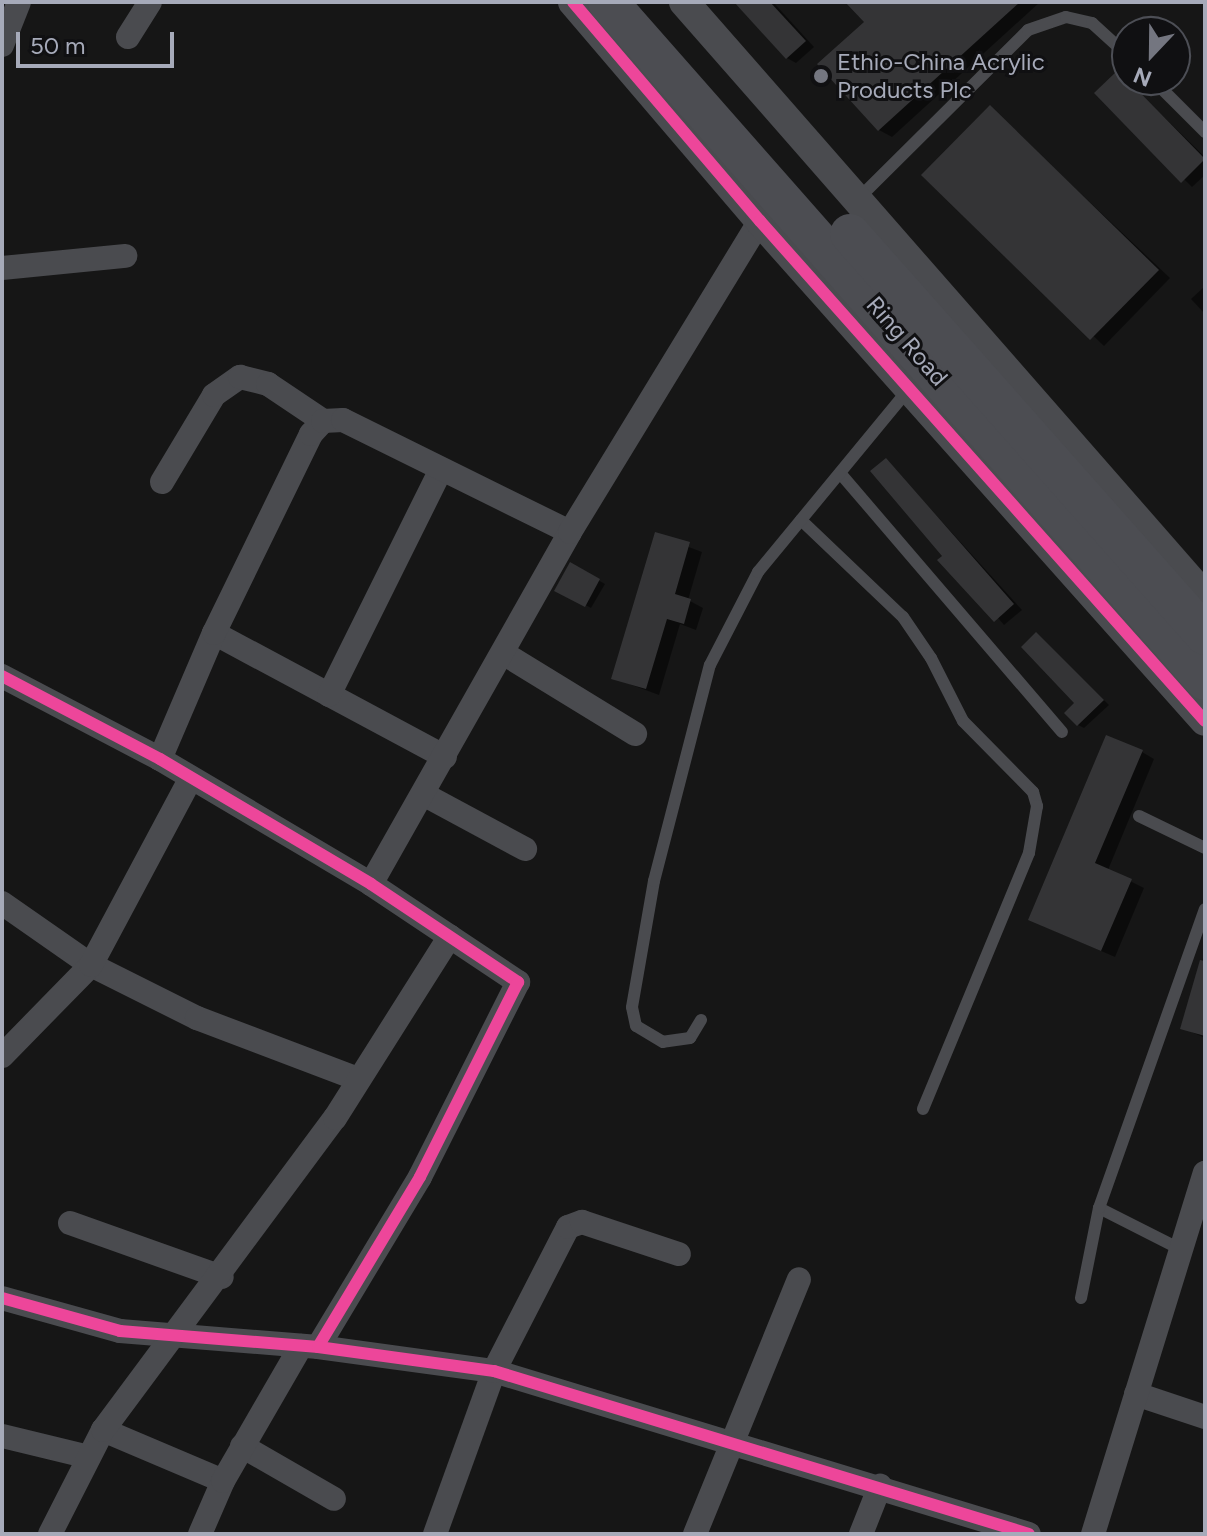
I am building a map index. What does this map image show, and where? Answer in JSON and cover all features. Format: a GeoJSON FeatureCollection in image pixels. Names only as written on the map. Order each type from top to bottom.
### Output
{"type":"FeatureCollection","features":[{"type":"Feature","properties":{"kind":"highway","name":"Ring Road"},"geometry":{"type":"LineString","coordinates":[[608,2],[1205,680]]}},
{"type":"Feature","properties":{"kind":"highway","name":"Ring Road"},"geometry":{"type":"LineString","coordinates":[[644,2],[1205,635]]}},
{"type":"Feature","properties":{"kind":"street"},"geometry":{"type":"LineString","coordinates":[[2,45],[19,2]]}},
{"type":"Feature","properties":{"kind":"street"},"geometry":{"type":"LineString","coordinates":[[128,37],[150,2]]}},
{"type":"Feature","properties":{"kind":"street"},"geometry":{"type":"LineString","coordinates":[[573,2],[760,221],[1205,721]]}},
{"type":"Feature","properties":{"kind":"street"},"geometry":{"type":"LineString","coordinates":[[684,2],[1205,597]]}},
{"type":"Feature","properties":{"kind":"street"},"geometry":{"type":"LineString","coordinates":[[371,884],[570,532],[760,221]]}},
{"type":"Feature","properties":{"kind":"street"},"geometry":{"type":"LineString","coordinates":[[2,268],[125,256]]}},
{"type":"Feature","properties":{"kind":"street"},"geometry":{"type":"LineString","coordinates":[[162,482],[214,395],[240,377],[268,384],[323,421],[343,420],[570,532]]}},
{"type":"Feature","properties":{"kind":"street"},"geometry":{"type":"LineString","coordinates":[[160,759],[214,633],[311,434],[323,421]]}},
{"type":"Feature","properties":{"kind":"street"},"geometry":{"type":"LineString","coordinates":[[329,695],[441,469]]}},
{"type":"Feature","properties":{"kind":"street"},"geometry":{"type":"LineString","coordinates":[[214,633],[445,757]]}},
{"type":"Feature","properties":{"kind":"street"},"geometry":{"type":"LineString","coordinates":[[503,653],[635,734]]}},
{"type":"Feature","properties":{"kind":"street"},"geometry":{"type":"LineString","coordinates":[[2,676],[160,759],[371,884],[507,972],[518,985],[420,1177],[242,1446],[200,1534]]}},
{"type":"Feature","properties":{"kind":"street"},"geometry":{"type":"LineString","coordinates":[[2,1056],[91,965],[191,778]]}},
{"type":"Feature","properties":{"kind":"street"},"geometry":{"type":"LineString","coordinates":[[423,794],[525,849]]}},
{"type":"Feature","properties":{"kind":"street"},"geometry":{"type":"LineString","coordinates":[[2,903],[91,965],[236,1035],[358,1079]]}},
{"type":"Feature","properties":{"kind":"street"},"geometry":{"type":"LineString","coordinates":[[50,1534],[103,1430],[222,1277],[358,1079],[450,936]]}},
{"type":"Feature","properties":{"kind":"street"},"geometry":{"type":"LineString","coordinates":[[1093,1534],[1205,1173]]}},
{"type":"Feature","properties":{"kind":"street"},"geometry":{"type":"LineString","coordinates":[[70,1223],[222,1277]]}},
{"type":"Feature","properties":{"kind":"street"},"geometry":{"type":"LineString","coordinates":[[435,1534],[494,1371],[562,1235],[574,1223],[679,1254]]}},
{"type":"Feature","properties":{"kind":"street"},"geometry":{"type":"LineString","coordinates":[[695,1534],[799,1279]]}},
{"type":"Feature","properties":{"kind":"street"},"geometry":{"type":"LineString","coordinates":[[2,1298],[120,1331],[309,1347],[494,1371],[880,1486],[1029,1534]]}},
{"type":"Feature","properties":{"kind":"street"},"geometry":{"type":"LineString","coordinates":[[1136,1394],[1205,1417]]}},
{"type":"Feature","properties":{"kind":"street"},"geometry":{"type":"LineString","coordinates":[[103,1430],[223,1481]]}},
{"type":"Feature","properties":{"kind":"street"},"geometry":{"type":"LineString","coordinates":[[2,1436],[89,1457]]}},
{"type":"Feature","properties":{"kind":"street"},"geometry":{"type":"LineString","coordinates":[[242,1446],[334,1499]]}},
{"type":"Feature","properties":{"kind":"street"},"geometry":{"type":"LineString","coordinates":[[861,1534],[880,1486]]}},
{"type":"Feature","properties":{"kind":"lane"},"geometry":{"type":"LineString","coordinates":[[857,200],[1028,30],[1066,17],[1092,23],[1111,40]]}},
{"type":"Feature","properties":{"kind":"lane"},"geometry":{"type":"LineString","coordinates":[[1169,96],[1205,132]]}},
{"type":"Feature","properties":{"kind":"lane"},"geometry":{"type":"LineString","coordinates":[[701,1020],[690,1038],[676,1044],[647,1036],[636,1026],[632,1007],[654,881],[710,665],[742,598],[801,520],[909,389]]}},
{"type":"Feature","properties":{"kind":"lane"},"geometry":{"type":"LineString","coordinates":[[840,473],[1062,732]]}},
{"type":"Feature","properties":{"kind":"lane"},"geometry":{"type":"LineString","coordinates":[[801,520],[903,617],[963,721],[1033,792],[1037,806],[1029,853],[923,1109]]}},
{"type":"Feature","properties":{"kind":"lane"},"geometry":{"type":"LineString","coordinates":[[1139,816],[1205,848]]}},
{"type":"Feature","properties":{"kind":"lane"},"geometry":{"type":"LineString","coordinates":[[1081,1298],[1099,1208],[1205,909]]}},
{"type":"Feature","properties":{"kind":"lane"},"geometry":{"type":"LineString","coordinates":[[1099,1208],[1180,1249]]}},
{"type":"Feature","properties":{"kind":"building"},"geometry":{"type":"Polygon","coordinates":[[[734,2],[770,2],[806,41],[786,59],[734,2]]]}},
{"type":"Feature","properties":{"kind":"building"},"geometry":{"type":"Polygon","coordinates":[[[845,2],[1020,2],[878,131],[817,64],[864,22],[845,2]]]}},
{"type":"Feature","properties":{"kind":"building"},"geometry":{"type":"Polygon","coordinates":[[[1111,77],[1111,96],[1143,96],[1205,159],[1181,183],[1094,93],[1111,77]]]}},
{"type":"Feature","properties":{"kind":"building"},"geometry":{"type":"Polygon","coordinates":[[[990,105],[1159,270],[1090,340],[921,175],[990,105]]]}},
{"type":"Feature","properties":{"kind":"building"},"geometry":{"type":"Polygon","coordinates":[[[886,458],[1014,604],[994,622],[937,560],[942,556],[870,471],[886,458]]]}},
{"type":"Feature","properties":{"kind":"building"},"geometry":{"type":"Polygon","coordinates":[[[655,532],[690,542],[675,594],[691,599],[684,624],[667,619],[646,689],[611,679],[655,532]]]}},
{"type":"Feature","properties":{"kind":"building"},"geometry":{"type":"Polygon","coordinates":[[[570,562],[600,579],[585,607],[554,591],[570,562]]]}},
{"type":"Feature","properties":{"kind":"building"},"geometry":{"type":"Polygon","coordinates":[[[1036,632],[1104,700],[1077,726],[1064,713],[1074,703],[1021,647],[1036,632]]]}},
{"type":"Feature","properties":{"kind":"building"},"geometry":{"type":"Polygon","coordinates":[[[1106,735],[1143,750],[1095,863],[1132,879],[1101,951],[1028,920],[1106,735]]]}},
{"type":"Feature","properties":{"kind":"building"},"geometry":{"type":"Polygon","coordinates":[[[1200,960],[1205,961],[1205,1036],[1180,1029],[1200,960]]]}},
{"type":"Feature","properties":{"kind":"cycle path"},"geometry":{"type":"LineString","coordinates":[[573,2],[760,221],[1205,721]]}},
{"type":"Feature","properties":{"kind":"cycle path"},"geometry":{"type":"LineString","coordinates":[[2,676],[160,759],[371,884],[518,982],[420,1177],[318,1347]]}},
{"type":"Feature","properties":{"kind":"cycle path"},"geometry":{"type":"LineString","coordinates":[[2,1298],[120,1331],[318,1347],[494,1371],[1029,1534]]}},
{"type":"Feature","properties":{"kind":"place","name":"Ethio-China Acrylic Products Plc"},"geometry":{"type":"Point","coordinates":[821,76]}}]}
